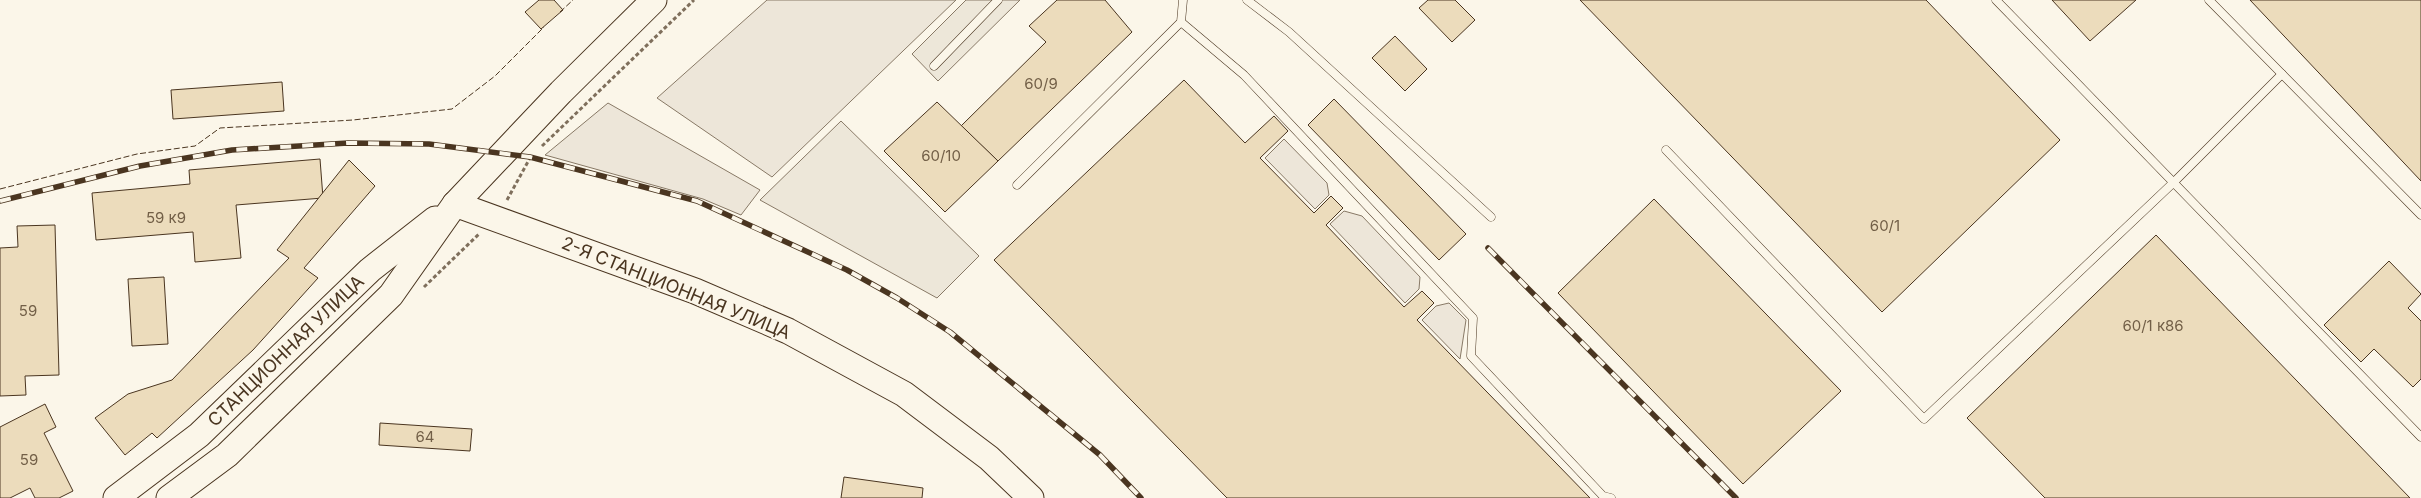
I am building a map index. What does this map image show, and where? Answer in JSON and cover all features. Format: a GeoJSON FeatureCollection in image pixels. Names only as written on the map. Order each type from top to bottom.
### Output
{"type":"FeatureCollection","features":[{"type":"Feature","properties":{"kind":"main road","name":"СТАНЦИОННАЯ УЛИЦА"},"geometry":{"type":"LineString","coordinates":[[169,498],[227,455],[391,295],[455,204],[561,92],[654,0]]}},
{"type":"Feature","properties":{"kind":"main road","name":"СТАНЦИОННАЯ УЛИЦА"},"geometry":{"type":"LineString","coordinates":[[116,498],[199,435],[370,270],[455,204]]}},
{"type":"Feature","properties":{"kind":"main road","name":"2-Я СТАНЦИОННАЯ УЛИЦА"},"geometry":{"type":"LineString","coordinates":[[455,204],[695,292],[788,331],[904,394],[989,458],[1031,498]]}},
{"type":"Feature","properties":{"kind":"lane"},"geometry":{"type":"LineString","coordinates":[[934,66],[998,0]]}},
{"type":"Feature","properties":{"kind":"lane"},"geometry":{"type":"LineString","coordinates":[[1017,185],[1181,22],[1183,0]]}},
{"type":"Feature","properties":{"kind":"lane"},"geometry":{"type":"LineString","coordinates":[[1247,0],[1289,32],[1491,218]]}},
{"type":"Feature","properties":{"kind":"lane"},"geometry":{"type":"LineString","coordinates":[[1996,0],[2173,183],[2418,428],[2421,437]]}},
{"type":"Feature","properties":{"kind":"lane"},"geometry":{"type":"LineString","coordinates":[[2209,0],[2421,215]]}},
{"type":"Feature","properties":{"kind":"lane"},"geometry":{"type":"LineString","coordinates":[[1181,22],[1244,75],[1473,318],[1471,356],[1604,496],[1611,498]]}},
{"type":"Feature","properties":{"kind":"lane"},"geometry":{"type":"LineString","coordinates":[[1666,150],[1924,419],[2173,183],[2282,74]]}},
{"type":"Feature","properties":{"kind":"path"},"geometry":{"type":"LineString","coordinates":[[537,150],[694,0]]}},
{"type":"Feature","properties":{"kind":"path"},"geometry":{"type":"LineString","coordinates":[[495,218],[517,184],[530,157]]}},
{"type":"Feature","properties":{"kind":"shaded area"},"geometry":{"type":"Polygon","coordinates":[[[767,0],[956,0],[772,177],[657,98],[767,0]]]}},
{"type":"Feature","properties":{"kind":"shaded area"},"geometry":{"type":"Polygon","coordinates":[[[966,0],[1020,0],[938,81],[912,54],[966,0]]]}},
{"type":"Feature","properties":{"kind":"shaded area"},"geometry":{"type":"Polygon","coordinates":[[[608,103],[760,190],[741,215],[703,199],[545,155],[608,103]]]}},
{"type":"Feature","properties":{"kind":"shaded area"},"geometry":{"type":"Polygon","coordinates":[[[841,121],[979,256],[937,298],[760,200],[841,121]]]}},
{"type":"Feature","properties":{"kind":"shaded area"},"geometry":{"type":"Polygon","coordinates":[[[1284,139],[1327,183],[1329,195],[1315,209],[1265,158],[1284,139]]]}},
{"type":"Feature","properties":{"kind":"shaded area"},"geometry":{"type":"Polygon","coordinates":[[[1344,211],[1362,216],[1420,277],[1419,289],[1405,303],[1330,224],[1344,211]]]}},
{"type":"Feature","properties":{"kind":"shaded area"},"geometry":{"type":"Polygon","coordinates":[[[1449,303],[1466,320],[1460,359],[1422,320],[1436,306],[1449,303]]]}},
{"type":"Feature","properties":{"kind":"building"},"geometry":{"type":"Polygon","coordinates":[[[539,0],[554,0],[563,10],[541,29],[525,12],[539,0]]]}},
{"type":"Feature","properties":{"kind":"building"},"geometry":{"type":"Polygon","coordinates":[[[1057,0],[1105,0],[1132,32],[998,161],[961,126],[1046,42],[1029,26],[1057,0]]]}},
{"type":"Feature","properties":{"kind":"building"},"geometry":{"type":"Polygon","coordinates":[[[1428,0],[1455,0],[1475,20],[1452,42],[1419,8],[1428,0]]]}},
{"type":"Feature","properties":{"kind":"building"},"geometry":{"type":"Polygon","coordinates":[[[1580,0],[1926,0],[2060,140],[1882,312],[1580,0]]]}},
{"type":"Feature","properties":{"kind":"building"},"geometry":{"type":"Polygon","coordinates":[[[2052,0],[2136,0],[2090,41],[2052,0]]]}},
{"type":"Feature","properties":{"kind":"building"},"geometry":{"type":"Polygon","coordinates":[[[2250,0],[2421,0],[2421,181],[2250,0]]]}},
{"type":"Feature","properties":{"kind":"building"},"geometry":{"type":"Polygon","coordinates":[[[1395,36],[1427,69],[1405,91],[1372,58],[1395,36]]]}},
{"type":"Feature","properties":{"kind":"building"},"geometry":{"type":"Polygon","coordinates":[[[1184,80],[1245,143],[1274,116],[1288,131],[1260,158],[1314,213],[1331,196],[1343,208],[1326,225],[1404,307],[1422,291],[1434,303],[1417,320],[1590,498],[1227,498],[994,260],[1184,80]]]}},
{"type":"Feature","properties":{"kind":"building"},"geometry":{"type":"Polygon","coordinates":[[[282,82],[284,111],[173,119],[171,90],[282,82]]]}},
{"type":"Feature","properties":{"kind":"building"},"geometry":{"type":"Polygon","coordinates":[[[1334,99],[1466,234],[1439,260],[1308,125],[1334,99]]]}},
{"type":"Feature","properties":{"kind":"building"},"geometry":{"type":"Polygon","coordinates":[[[937,102],[998,161],[945,212],[884,151],[937,102]]]}},
{"type":"Feature","properties":{"kind":"building"},"geometry":{"type":"Polygon","coordinates":[[[320,159],[323,198],[236,205],[241,258],[195,262],[193,232],[96,240],[92,193],[190,184],[189,170],[320,159]]]}},
{"type":"Feature","properties":{"kind":"building"},"geometry":{"type":"Polygon","coordinates":[[[349,160],[375,186],[304,268],[318,278],[253,350],[157,438],[152,433],[125,455],[95,418],[128,394],[172,380],[289,258],[277,250],[349,160]]]}},
{"type":"Feature","properties":{"kind":"building"},"geometry":{"type":"Polygon","coordinates":[[[1654,199],[1841,391],[1743,484],[1558,293],[1654,199]]]}},
{"type":"Feature","properties":{"kind":"building"},"geometry":{"type":"Polygon","coordinates":[[[55,225],[59,375],[25,376],[26,395],[0,396],[0,248],[18,247],[17,226],[55,225]]]}},
{"type":"Feature","properties":{"kind":"building"},"geometry":{"type":"Polygon","coordinates":[[[2156,235],[2410,498],[2045,498],[1967,418],[2156,235]]]}},
{"type":"Feature","properties":{"kind":"building"},"geometry":{"type":"Polygon","coordinates":[[[2389,261],[2421,294],[2408,308],[2421,321],[2421,379],[2413,387],[2374,349],[2361,362],[2324,325],[2389,261]]]}},
{"type":"Feature","properties":{"kind":"building"},"geometry":{"type":"Polygon","coordinates":[[[164,277],[168,344],[132,346],[128,279],[164,277]]]}},
{"type":"Feature","properties":{"kind":"building"},"geometry":{"type":"Polygon","coordinates":[[[45,404],[56,427],[44,433],[73,491],[59,498],[35,498],[30,488],[10,498],[0,498],[0,427],[45,404]]]}},
{"type":"Feature","properties":{"kind":"building"},"geometry":{"type":"Polygon","coordinates":[[[380,423],[472,429],[470,451],[379,445],[380,423]]]}},
{"type":"Feature","properties":{"kind":"building"},"geometry":{"type":"Polygon","coordinates":[[[844,477],[923,488],[922,498],[841,498],[844,477]]]}},
{"type":"Feature","properties":{"kind":"railway"},"geometry":{"type":"LineString","coordinates":[[0,201],[140,166],[232,150],[348,143],[429,144],[530,157],[697,201],[847,270],[897,298],[950,332],[1100,455],[1141,498]]}},
{"type":"Feature","properties":{"kind":"railway"},"geometry":{"type":"LineString","coordinates":[[1488,248],[1736,498]]}},
{"type":"Feature","properties":{"kind":"fence"},"geometry":{"type":"LineString","coordinates":[[560,12],[573,0]]}},
{"type":"Feature","properties":{"kind":"fence"},"geometry":{"type":"LineString","coordinates":[[0,189],[137,154],[195,146],[220,128],[353,120],[452,109],[495,76],[544,27]]}}]}
